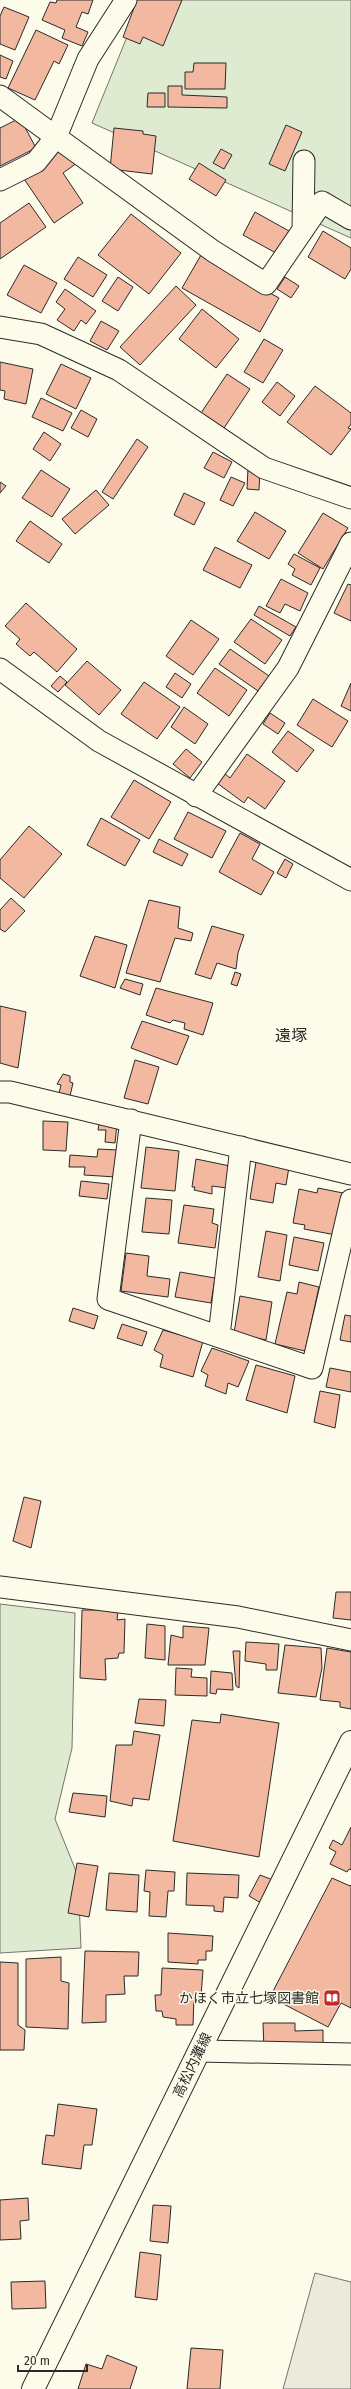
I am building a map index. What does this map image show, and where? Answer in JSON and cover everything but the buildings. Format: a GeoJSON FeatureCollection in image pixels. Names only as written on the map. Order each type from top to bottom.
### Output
{"type":"FeatureCollection","features":[{"type":"Feature","properties":{"kind":"main road","name":"高松内灘線"},"geometry":{"type":"LineString","coordinates":[[33,2389],[351,1742]]}},
{"type":"Feature","properties":{"kind":"street"},"geometry":{"type":"LineString","coordinates":[[0,180],[36,162],[56,137],[88,59],[126,0]]}},
{"type":"Feature","properties":{"kind":"street"},"geometry":{"type":"LineString","coordinates":[[0,96],[213,252],[266,284],[322,202],[351,219]]}},
{"type":"Feature","properties":{"kind":"street"},"geometry":{"type":"LineString","coordinates":[[303,230],[304,161]]}},
{"type":"Feature","properties":{"kind":"street"},"geometry":{"type":"LineString","coordinates":[[0,327],[41,334],[119,370],[264,468],[351,498]]}},
{"type":"Feature","properties":{"kind":"street"},"geometry":{"type":"LineString","coordinates":[[196,796],[288,668],[351,543]]}},
{"type":"Feature","properties":{"kind":"street"},"geometry":{"type":"LineString","coordinates":[[0,669],[99,741],[196,796],[351,880]]}},
{"type":"Feature","properties":{"kind":"street"},"geometry":{"type":"LineString","coordinates":[[0,1092],[10,1092],[132,1120],[351,1174]]}},
{"type":"Feature","properties":{"kind":"street"},"geometry":{"type":"LineString","coordinates":[[132,1120],[108,1299],[312,1368],[351,1200]]}},
{"type":"Feature","properties":{"kind":"street"},"geometry":{"type":"LineString","coordinates":[[219,1336],[241,1147]]}},
{"type":"Feature","properties":{"kind":"street"},"geometry":{"type":"LineString","coordinates":[[0,1587],[238,1617],[351,1640]]}},
{"type":"Feature","properties":{"kind":"street"},"geometry":{"type":"LineString","coordinates":[[199,2051],[351,2054]]}},
{"type":"Feature","properties":{"kind":"green space"},"geometry":{"type":"Polygon","coordinates":[[[142,0],[351,0],[351,238],[92,123],[142,0]]]}},
{"type":"Feature","properties":{"kind":"green space"},"geometry":{"type":"Polygon","coordinates":[[[0,1604],[75,1613],[72,1748],[55,1819],[78,1876],[81,1948],[0,1953],[0,1604]]]}},
{"type":"Feature","properties":{"kind":"shaded area"},"geometry":{"type":"Polygon","coordinates":[[[315,2273],[351,2282],[351,2389],[283,2389],[315,2273]]]}},
{"type":"Feature","properties":{"kind":"place","name":"かほく市立七塚図書館"},"geometry":{"type":"Point","coordinates":[332,1998]}},
{"type":"Feature","properties":{"kind":"district","name":"遠塚"},"geometry":{"type":"Point","coordinates":[291,1035]}}]}
